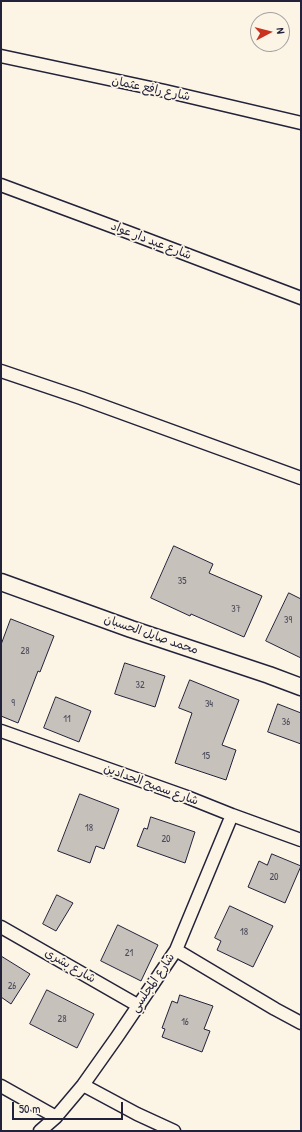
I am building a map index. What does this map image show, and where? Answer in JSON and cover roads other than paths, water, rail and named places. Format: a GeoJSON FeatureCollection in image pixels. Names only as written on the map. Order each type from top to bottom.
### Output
{"type":"FeatureCollection","features":[{"type":"Feature","properties":{"kind":"street","name":"شارع رافع عثمان"},"geometry":{"type":"LineString","coordinates":[[1,56],[165,91],[301,123]]}},
{"type":"Feature","properties":{"kind":"street","name":"شارع عبد دار عواد"},"geometry":{"type":"LineString","coordinates":[[1,185],[301,298]]}},
{"type":"Feature","properties":{"kind":"street"},"geometry":{"type":"LineString","coordinates":[[1,371],[81,398],[301,478]]}},
{"type":"Feature","properties":{"kind":"street","name":"محمد صايل الحسبان"},"geometry":{"type":"LineString","coordinates":[[1,582],[131,629],[301,687]]}},
{"type":"Feature","properties":{"kind":"street","name":"شارع سميح الحدادين"},"geometry":{"type":"LineString","coordinates":[[1,731],[188,797],[301,840]]}},
{"type":"Feature","properties":{"kind":"street","name":"شارع المجلسي"},"geometry":{"type":"LineString","coordinates":[[40,1131],[56,1117],[83,1085],[139,1006],[176,950],[232,815]]}},
{"type":"Feature","properties":{"kind":"street","name":"شارع بشرى"},"geometry":{"type":"LineString","coordinates":[[1,927],[139,1006]]}},
{"type":"Feature","properties":{"kind":"street"},"geometry":{"type":"LineString","coordinates":[[176,950],[301,1023]]}},
{"type":"Feature","properties":{"kind":"street"},"geometry":{"type":"LineString","coordinates":[[83,1085],[174,1131]]}},
{"type":"Feature","properties":{"kind":"street"},"geometry":{"type":"LineString","coordinates":[[1,1086],[56,1117]]}}]}
